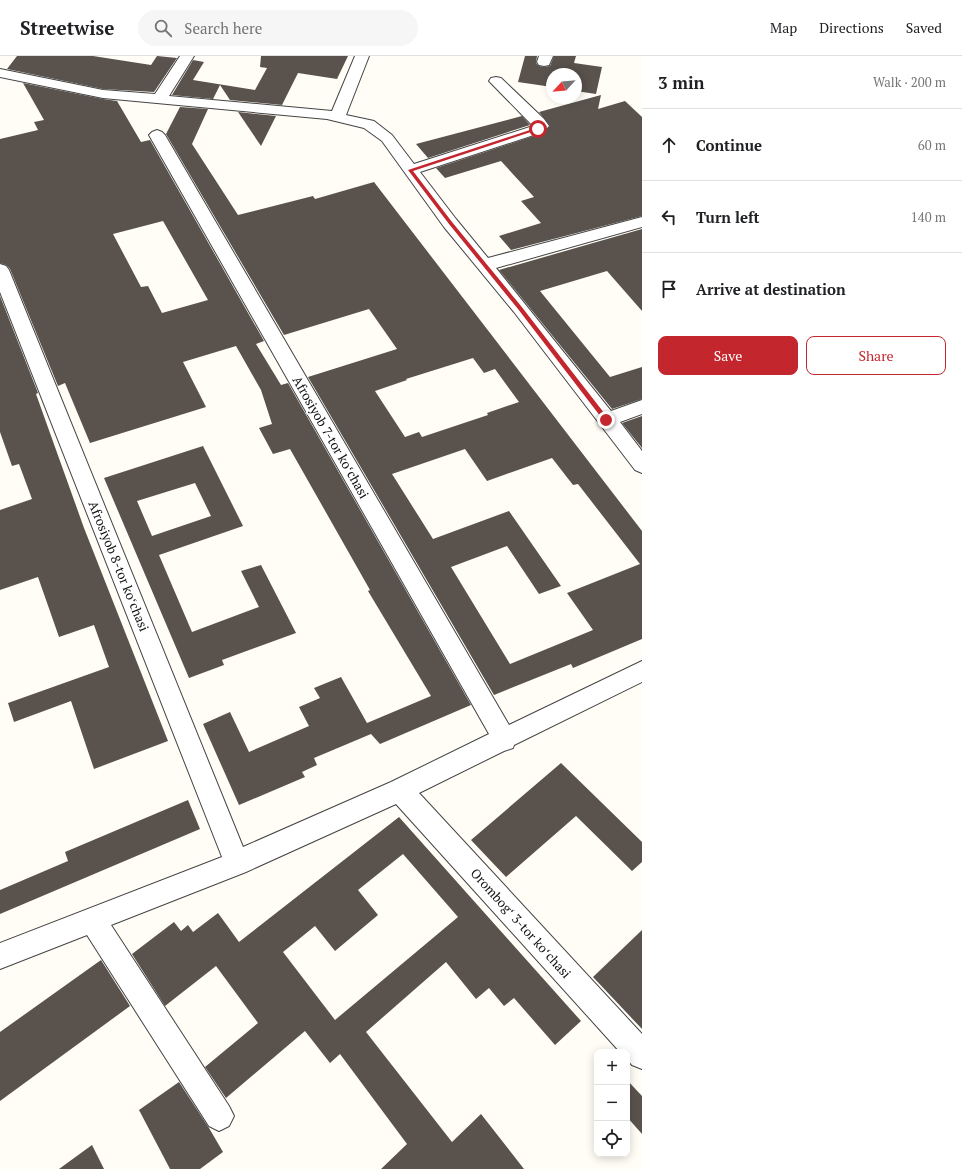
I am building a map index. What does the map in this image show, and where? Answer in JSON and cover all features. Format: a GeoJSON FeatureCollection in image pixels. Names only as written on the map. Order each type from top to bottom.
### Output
{"type":"FeatureCollection","features":[{"type":"Feature","properties":{"kind":"street"},"geometry":{"type":"LineString","coordinates":[[160,99],[187,56]]}},
{"type":"Feature","properties":{"kind":"street"},"geometry":{"type":"LineString","coordinates":[[337,118],[362,56]]}},
{"type":"Feature","properties":{"kind":"street"},"geometry":{"type":"LineString","coordinates":[[0,73],[103,94],[330,115],[337,118],[369,124],[387,138],[450,223],[485,265],[642,465]]}},
{"type":"Feature","properties":{"kind":"street"},"geometry":{"type":"LineString","coordinates":[[410,170],[538,129],[541,126],[539,122],[496,81]]}},
{"type":"Feature","properties":{"kind":"street","name":"Afrosiyob 7-tor koʻchasi"},"geometry":{"type":"LineString","coordinates":[[157,135],[505,740]]}},
{"type":"Feature","properties":{"kind":"street"},"geometry":{"type":"LineString","coordinates":[[485,265],[642,222]]}},
{"type":"Feature","properties":{"kind":"street","name":"Afrosiyob 8-tor koʻchasi"},"geometry":{"type":"LineString","coordinates":[[0,270],[237,863]]}},
{"type":"Feature","properties":{"kind":"street"},"geometry":{"type":"LineString","coordinates":[[606,420],[642,407]]}},
{"type":"Feature","properties":{"kind":"street"},"geometry":{"type":"LineString","coordinates":[[0,956],[93,921],[237,863],[400,790],[642,672]]}},
{"type":"Feature","properties":{"kind":"street","name":"Orombogʻ 3-tor koʻchasi"},"geometry":{"type":"LineString","coordinates":[[400,790],[642,1055]]}},
{"type":"Feature","properties":{"kind":"street"},"geometry":{"type":"LineString","coordinates":[[93,921],[220,1116]]}},
{"type":"Feature","properties":{"kind":"building"},"geometry":{"type":"Polygon","coordinates":[[[17,56],[93,56],[151,65],[157,56],[177,58],[154,92],[103,89],[7,69],[17,56]]]}},
{"type":"Feature","properties":{"kind":"building"},"geometry":{"type":"Polygon","coordinates":[[[261,56],[348,56],[337,79],[298,73],[282,105],[230,100],[220,85],[213,99],[172,95],[193,60],[204,62],[193,80],[255,90],[267,68],[260,67],[261,56]]]}},
{"type":"Feature","properties":{"kind":"building"},"geometry":{"type":"Polygon","coordinates":[[[525,56],[537,56],[536,63],[539,66],[544,67],[550,66],[554,56],[576,56],[574,63],[602,67],[596,94],[582,92],[582,68],[546,68],[546,86],[518,82],[525,56]]]}},
{"type":"Feature","properties":{"kind":"building"},"geometry":{"type":"Polygon","coordinates":[[[23,83],[117,101],[141,142],[150,140],[264,341],[256,344],[281,385],[288,383],[471,705],[380,744],[371,734],[314,758],[317,765],[302,772],[305,777],[239,805],[203,724],[230,712],[249,752],[309,726],[299,707],[320,698],[314,688],[341,677],[367,723],[431,696],[368,591],[370,590],[290,449],[273,454],[259,428],[272,424],[261,390],[236,346],[183,362],[206,407],[90,443],[65,383],[58,386],[10,269],[6,265],[0,263],[0,139],[38,130],[34,122],[44,120],[23,83]],[[163,221],[113,234],[141,287],[148,286],[162,313],[208,300],[163,221]]]}},
{"type":"Feature","properties":{"kind":"building"},"geometry":{"type":"Polygon","coordinates":[[[601,95],[598,109],[625,101],[642,117],[642,216],[511,250],[499,236],[541,223],[521,201],[534,197],[501,161],[445,178],[436,168],[543,133],[550,126],[539,112],[568,104],[582,104],[582,100],[601,95]]]}},
{"type":"Feature","properties":{"kind":"building"},"geometry":{"type":"Polygon","coordinates":[[[180,107],[208,109],[192,144],[238,215],[313,196],[315,199],[374,182],[642,531],[642,639],[573,668],[571,664],[494,695],[308,377],[397,349],[369,309],[284,335],[166,134],[180,107]],[[473,358],[406,379],[407,380],[375,391],[405,437],[419,432],[422,437],[488,415],[487,413],[519,402],[495,369],[484,373],[473,358]],[[465,449],[392,474],[433,539],[509,511],[561,586],[539,594],[507,546],[451,567],[510,664],[593,630],[567,593],[640,564],[578,484],[573,485],[552,458],[487,481],[465,449]]]}},
{"type":"Feature","properties":{"kind":"building"},"geometry":{"type":"Polygon","coordinates":[[[238,112],[276,116],[261,146],[238,112]]]}},
{"type":"Feature","properties":{"kind":"building"},"geometry":{"type":"Polygon","coordinates":[[[522,116],[530,125],[428,158],[416,144],[522,116]]]}},
{"type":"Feature","properties":{"kind":"building"},"geometry":{"type":"Polygon","coordinates":[[[642,229],[642,311],[607,271],[540,291],[610,377],[642,367],[642,399],[612,409],[499,270],[642,229]]]}},
{"type":"Feature","properties":{"kind":"building"},"geometry":{"type":"Polygon","coordinates":[[[0,296],[38,393],[36,394],[84,528],[168,741],[94,769],[71,701],[14,722],[8,703],[109,667],[94,625],[59,637],[38,577],[0,590],[0,510],[32,499],[19,464],[12,466],[0,432],[0,296]]]}},
{"type":"Feature","properties":{"kind":"building"},"geometry":{"type":"Polygon","coordinates":[[[642,416],[642,448],[622,423],[642,416]]]}},
{"type":"Feature","properties":{"kind":"building"},"geometry":{"type":"Polygon","coordinates":[[[203,446],[243,526],[159,555],[192,632],[259,607],[241,571],[261,565],[296,633],[222,660],[224,665],[189,678],[104,478],[203,446]],[[195,483],[137,501],[152,536],[211,516],[195,483]]]}},
{"type":"Feature","properties":{"kind":"building"},"geometry":{"type":"Polygon","coordinates":[[[561,763],[642,842],[642,862],[632,871],[576,816],[506,877],[471,840],[561,763]]]}},
{"type":"Feature","properties":{"kind":"building"},"geometry":{"type":"Polygon","coordinates":[[[188,800],[200,829],[0,914],[0,890],[68,861],[65,852],[188,800]]]}},
{"type":"Feature","properties":{"kind":"building"},"geometry":{"type":"Polygon","coordinates":[[[399,817],[581,1021],[555,1045],[514,998],[504,1006],[489,988],[476,999],[446,962],[366,1032],[452,1142],[481,1114],[524,1169],[381,1169],[407,1144],[340,1054],[330,1063],[305,1031],[226,1098],[205,1067],[258,1023],[216,966],[165,1006],[132,954],[174,922],[181,931],[188,925],[193,932],[218,913],[239,942],[399,817]],[[403,854],[358,890],[378,915],[335,951],[315,926],[283,952],[335,1020],[458,917],[403,854]]]}},
{"type":"Feature","properties":{"kind":"building"},"geometry":{"type":"Polygon","coordinates":[[[642,930],[642,1029],[593,977],[642,930]]]}},
{"type":"Feature","properties":{"kind":"building"},"geometry":{"type":"Polygon","coordinates":[[[101,960],[130,1006],[0,1101],[0,1032],[101,960]]]}},
{"type":"Feature","properties":{"kind":"building"},"geometry":{"type":"Polygon","coordinates":[[[179,1082],[223,1152],[200,1169],[170,1169],[139,1110],[179,1082]]]}},
{"type":"Feature","properties":{"kind":"building"},"geometry":{"type":"Polygon","coordinates":[[[630,1083],[642,1096],[642,1134],[630,1120],[630,1083]]]}},
{"type":"Feature","properties":{"kind":"building"},"geometry":{"type":"Polygon","coordinates":[[[92,1145],[104,1169],[59,1169],[92,1145]]]}},
{"type":"Feature","properties":{"kind":"route"},"geometry":{"type":"LineString","coordinates":[[538,129],[410,170],[450,223],[520,308],[606,420]]}}]}
